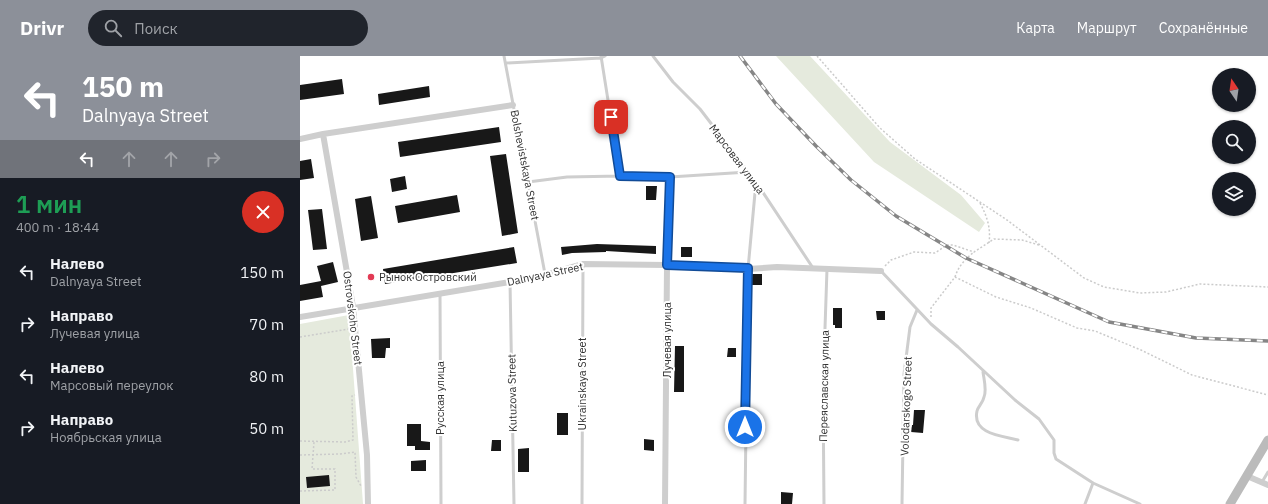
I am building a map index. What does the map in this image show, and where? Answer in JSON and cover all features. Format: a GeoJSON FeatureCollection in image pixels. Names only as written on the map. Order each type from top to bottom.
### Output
{"type":"FeatureCollection","features":[{"type":"Feature","properties":{"kind":"main road"},"geometry":{"type":"LineString","coordinates":[[1230,504],[1268,440]]}},
{"type":"Feature","properties":{"kind":"street"},"geometry":{"type":"LineString","coordinates":[[300,139],[323,134],[513,105]]}},
{"type":"Feature","properties":{"kind":"street","name":"Ostrovskoho Street"},"geometry":{"type":"LineString","coordinates":[[323,134],[354,307],[367,455],[368,504]]}},
{"type":"Feature","properties":{"kind":"street","name":"Лучевая улица"},"geometry":{"type":"LineString","coordinates":[[665,504],[667,265],[670,177]]}},
{"type":"Feature","properties":{"kind":"street","name":"Dalnyaya Street"},"geometry":{"type":"LineString","coordinates":[[300,317],[510,282],[545,275],[583,264],[748,268],[777,266],[881,271]]}},
{"type":"Feature","properties":{"kind":"street"},"geometry":{"type":"LineString","coordinates":[[1248,476],[1265,484]]}},
{"type":"Feature","properties":{"kind":"lane","name":"Bolshevistskaya Street"},"geometry":{"type":"LineString","coordinates":[[504,56],[545,275]]}},
{"type":"Feature","properties":{"kind":"lane"},"geometry":{"type":"LineString","coordinates":[[506,63],[605,56]]}},
{"type":"Feature","properties":{"kind":"lane","name":"Марсовая улица"},"geometry":{"type":"LineString","coordinates":[[653,56],[673,82],[700,109],[756,182],[812,268]]}},
{"type":"Feature","properties":{"kind":"lane"},"geometry":{"type":"LineString","coordinates":[[601,57],[620,176]]}},
{"type":"Feature","properties":{"kind":"lane"},"geometry":{"type":"LineString","coordinates":[[528,182],[567,177],[670,177],[748,172]]}},
{"type":"Feature","properties":{"kind":"lane"},"geometry":{"type":"LineString","coordinates":[[745,504],[748,268],[756,182]]}},
{"type":"Feature","properties":{"kind":"lane","name":"Ukrainskaya Street"},"geometry":{"type":"LineString","coordinates":[[582,504],[583,264]]}},
{"type":"Feature","properties":{"kind":"lane","name":"Переяславская улица"},"geometry":{"type":"LineString","coordinates":[[824,504],[823,387],[827,269]]}},
{"type":"Feature","properties":{"kind":"lane"},"geometry":{"type":"LineString","coordinates":[[881,271],[930,324],[958,347],[1015,400],[1039,419],[1054,440],[1054,453],[1056,459],[1093,483],[1140,504]]}},
{"type":"Feature","properties":{"kind":"lane","name":"Kutuzova Street"},"geometry":{"type":"LineString","coordinates":[[510,282],[514,504]]}},
{"type":"Feature","properties":{"kind":"lane","name":"Русская улица"},"geometry":{"type":"LineString","coordinates":[[440,293],[441,504]]}},
{"type":"Feature","properties":{"kind":"lane","name":"Volodarskogo Street"},"geometry":{"type":"LineString","coordinates":[[902,504],[904,374],[910,327],[917,310]]}},
{"type":"Feature","properties":{"kind":"lane"},"geometry":{"type":"LineString","coordinates":[[984,372],[984,397],[977,409],[976,416],[978,424],[984,431],[1018,440]]}},
{"type":"Feature","properties":{"kind":"lane"},"geometry":{"type":"LineString","coordinates":[[1265,484],[1268,472]]}},
{"type":"Feature","properties":{"kind":"lane"},"geometry":{"type":"LineString","coordinates":[[1085,504],[1093,483]]}},
{"type":"Feature","properties":{"kind":"path"},"geometry":{"type":"LineString","coordinates":[[817,56],[880,128],[915,159],[979,201],[1084,278],[1104,287],[1140,293],[1166,292],[1200,284],[1268,287]]}},
{"type":"Feature","properties":{"kind":"path"},"geometry":{"type":"LineString","coordinates":[[979,201],[988,220],[990,233],[989,243]]}},
{"type":"Feature","properties":{"kind":"path"},"geometry":{"type":"LineString","coordinates":[[930,324],[931,308],[955,277],[956,272],[966,258],[974,252],[994,239],[1022,240],[1041,245]]}},
{"type":"Feature","properties":{"kind":"path"},"geometry":{"type":"LineString","coordinates":[[881,271],[891,260],[914,252],[934,253],[947,245],[953,245],[974,252]]}},
{"type":"Feature","properties":{"kind":"path"},"geometry":{"type":"LineString","coordinates":[[955,277],[996,297],[1032,308],[1077,328],[1095,331],[1141,350],[1192,375],[1268,395]]}},
{"type":"Feature","properties":{"kind":"path"},"geometry":{"type":"LineString","coordinates":[[300,337],[355,328]]}},
{"type":"Feature","properties":{"kind":"path"},"geometry":{"type":"LineString","coordinates":[[300,441],[345,442],[353,440],[352,396],[362,394]]}},
{"type":"Feature","properties":{"kind":"path"},"geometry":{"type":"LineString","coordinates":[[300,491],[335,490],[334,469],[312,469],[314,442]]}},
{"type":"Feature","properties":{"kind":"path"},"geometry":{"type":"LineString","coordinates":[[300,455],[355,452],[356,477],[368,496]]}},
{"type":"Feature","properties":{"kind":"shaded area"},"geometry":{"type":"Polygon","coordinates":[[[776,56],[810,56],[890,142],[961,195],[985,223],[979,232],[874,162],[776,56]]]}},
{"type":"Feature","properties":{"kind":"shaded area"},"geometry":{"type":"Polygon","coordinates":[[[349,315],[363,504],[300,504],[300,324],[349,315]]]}},
{"type":"Feature","properties":{"kind":"building"},"geometry":{"type":"Polygon","coordinates":[[[342,79],[344,94],[300,100],[300,85],[342,79]]]}},
{"type":"Feature","properties":{"kind":"building"},"geometry":{"type":"Polygon","coordinates":[[[429,86],[430,97],[379,105],[378,94],[429,86]]]}},
{"type":"Feature","properties":{"kind":"building"},"geometry":{"type":"Polygon","coordinates":[[[499,127],[501,142],[400,157],[398,142],[499,127]]]}},
{"type":"Feature","properties":{"kind":"building"},"geometry":{"type":"Polygon","coordinates":[[[506,154],[518,233],[502,236],[490,156],[506,154]]]}},
{"type":"Feature","properties":{"kind":"building"},"geometry":{"type":"Polygon","coordinates":[[[311,159],[314,178],[300,180],[300,161],[311,159]]]}},
{"type":"Feature","properties":{"kind":"building"},"geometry":{"type":"Polygon","coordinates":[[[405,176],[407,189],[392,192],[390,179],[405,176]]]}},
{"type":"Feature","properties":{"kind":"building"},"geometry":{"type":"Polygon","coordinates":[[[646,186],[657,186],[656,200],[646,200],[646,186]]]}},
{"type":"Feature","properties":{"kind":"building"},"geometry":{"type":"Polygon","coordinates":[[[457,195],[460,212],[398,223],[395,206],[457,195]]]}},
{"type":"Feature","properties":{"kind":"building"},"geometry":{"type":"Polygon","coordinates":[[[371,196],[378,238],[361,241],[355,199],[371,196]]]}},
{"type":"Feature","properties":{"kind":"building"},"geometry":{"type":"Polygon","coordinates":[[[322,209],[327,249],[313,250],[308,210],[322,209]]]}},
{"type":"Feature","properties":{"kind":"building"},"geometry":{"type":"Polygon","coordinates":[[[597,244],[656,246],[656,254],[606,251],[562,255],[561,247],[597,244]]]}},
{"type":"Feature","properties":{"kind":"building"},"geometry":{"type":"Polygon","coordinates":[[[514,247],[517,263],[385,284],[383,269],[514,247]]]}},
{"type":"Feature","properties":{"kind":"building"},"geometry":{"type":"Polygon","coordinates":[[[681,247],[692,247],[692,257],[681,257],[681,247]]]}},
{"type":"Feature","properties":{"kind":"building"},"geometry":{"type":"Polygon","coordinates":[[[333,262],[338,282],[321,286],[323,297],[300,301],[300,285],[321,281],[317,266],[333,262]]]}},
{"type":"Feature","properties":{"kind":"building"},"geometry":{"type":"Polygon","coordinates":[[[751,274],[762,274],[762,285],[751,285],[751,274]]]}},
{"type":"Feature","properties":{"kind":"building"},"geometry":{"type":"Polygon","coordinates":[[[833,308],[842,308],[842,328],[835,328],[835,325],[833,325],[833,308]]]}},
{"type":"Feature","properties":{"kind":"building"},"geometry":{"type":"Polygon","coordinates":[[[876,311],[885,311],[885,320],[877,320],[876,311]]]}},
{"type":"Feature","properties":{"kind":"building"},"geometry":{"type":"Polygon","coordinates":[[[390,338],[390,348],[386,348],[385,358],[372,358],[371,339],[390,338]]]}},
{"type":"Feature","properties":{"kind":"building"},"geometry":{"type":"Polygon","coordinates":[[[675,346],[684,346],[684,392],[674,392],[675,346]]]}},
{"type":"Feature","properties":{"kind":"building"},"geometry":{"type":"Polygon","coordinates":[[[728,348],[736,348],[736,357],[727,357],[728,348]]]}},
{"type":"Feature","properties":{"kind":"building"},"geometry":{"type":"Polygon","coordinates":[[[914,410],[925,410],[923,433],[911,432],[914,410]]]}},
{"type":"Feature","properties":{"kind":"building"},"geometry":{"type":"Polygon","coordinates":[[[557,413],[568,413],[568,435],[557,435],[557,413]]]}},
{"type":"Feature","properties":{"kind":"building"},"geometry":{"type":"Polygon","coordinates":[[[407,424],[421,424],[421,441],[430,442],[430,450],[415,450],[415,446],[407,446],[407,424]]]}},
{"type":"Feature","properties":{"kind":"building"},"geometry":{"type":"Polygon","coordinates":[[[644,439],[654,440],[654,451],[644,450],[644,439]]]}},
{"type":"Feature","properties":{"kind":"building"},"geometry":{"type":"Polygon","coordinates":[[[492,440],[501,440],[501,451],[491,451],[492,440]]]}},
{"type":"Feature","properties":{"kind":"building"},"geometry":{"type":"Polygon","coordinates":[[[529,448],[529,472],[518,472],[518,449],[529,448]]]}},
{"type":"Feature","properties":{"kind":"building"},"geometry":{"type":"Polygon","coordinates":[[[426,460],[426,471],[411,471],[411,461],[426,460]]]}},
{"type":"Feature","properties":{"kind":"building"},"geometry":{"type":"Polygon","coordinates":[[[329,475],[330,486],[307,488],[306,477],[329,475]]]}},
{"type":"Feature","properties":{"kind":"building"},"geometry":{"type":"Polygon","coordinates":[[[781,492],[793,493],[792,504],[781,504],[781,492]]]}},
{"type":"Feature","properties":{"kind":"railway"},"geometry":{"type":"LineString","coordinates":[[740,56],[776,104],[851,180],[896,216],[966,258],[1109,322],[1196,338],[1268,341]]}},
{"type":"Feature","properties":{"kind":"place","name":"Рынок Островский"},"geometry":{"type":"Point","coordinates":[371,277]}},
{"type":"Feature","properties":{"kind":"route"},"geometry":{"type":"LineString","coordinates":[[611,117],[620,176],[670,177],[667,265],[748,268],[745,427]]}}]}
